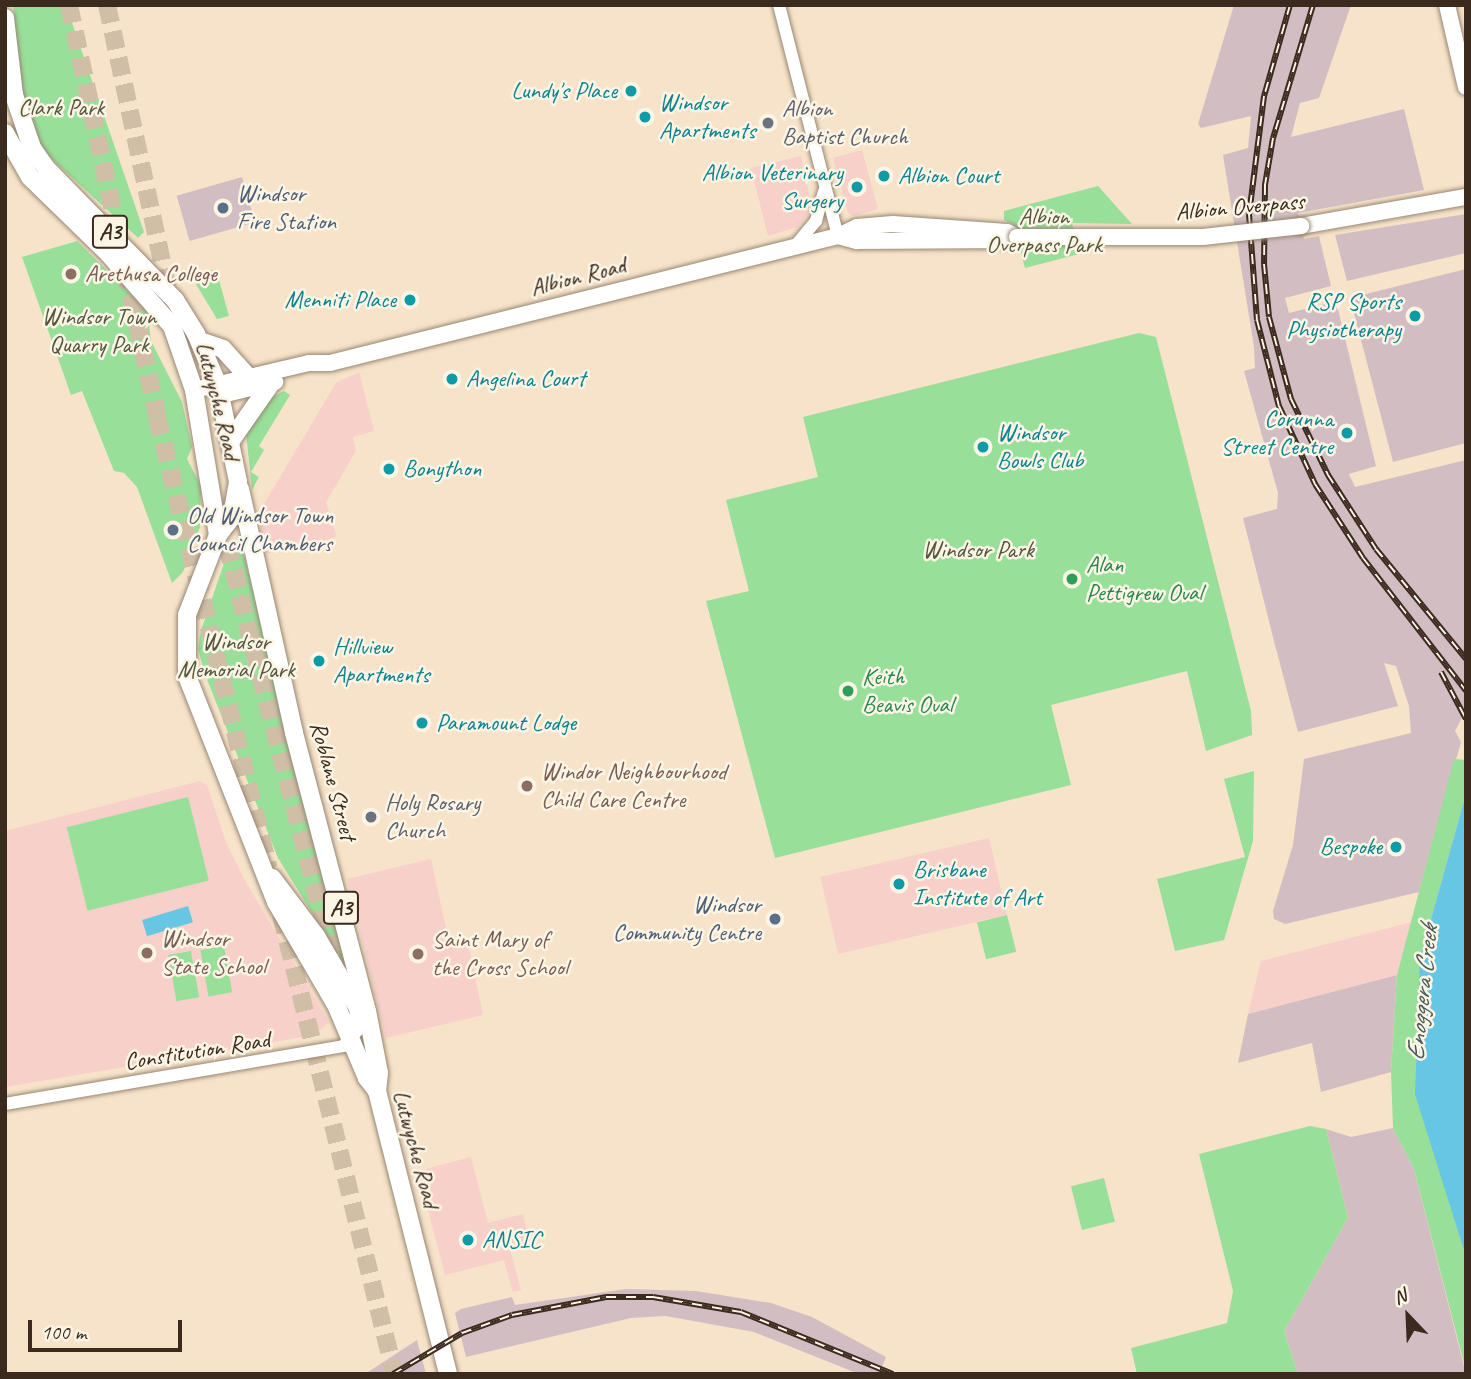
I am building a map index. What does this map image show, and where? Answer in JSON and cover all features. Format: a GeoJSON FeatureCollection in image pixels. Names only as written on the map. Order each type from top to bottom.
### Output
{"type":"FeatureCollection","features":[{"type":"Feature","properties":{"kind":"highway","name":"Lutwyche Road"},"geometry":{"type":"LineString","coordinates":[[5,18],[12,86],[23,129],[46,168],[157,277],[200,341],[219,390],[232,439],[238,482],[232,517],[218,535],[187,615],[185,668],[221,765],[269,875],[276,902],[353,1041],[366,1079],[377,1091],[448,1374]]}},
{"type":"Feature","properties":{"kind":"highway","name":"Lutwyche Road"},"geometry":{"type":"LineString","coordinates":[[5,133],[35,183],[167,317],[185,355],[195,396],[218,535]]}},
{"type":"Feature","properties":{"kind":"highway"},"geometry":{"type":"LineString","coordinates":[[200,341],[223,349],[249,377]]}},
{"type":"Feature","properties":{"kind":"highway"},"geometry":{"type":"LineString","coordinates":[[232,439],[271,383]]}},
{"type":"Feature","properties":{"kind":"highway","name":"Roblane Street"},"geometry":{"type":"LineString","coordinates":[[238,482],[269,629],[379,1073],[377,1091]]}},
{"type":"Feature","properties":{"kind":"highway","name":"Lutwyche Road"},"geometry":{"type":"LineString","coordinates":[[269,875],[290,897],[355,1000],[368,1026]]}},
{"type":"Feature","properties":{"kind":"main road"},"geometry":{"type":"LineString","coordinates":[[1447,5],[1466,87]]}},
{"type":"Feature","properties":{"kind":"main road"},"geometry":{"type":"LineString","coordinates":[[5,133],[23,129]]}},
{"type":"Feature","properties":{"kind":"main road","name":"Albion Overpass"},"geometry":{"type":"LineString","coordinates":[[838,236],[856,241],[964,242],[1017,237],[1203,237],[1301,226],[1466,197]]}},
{"type":"Feature","properties":{"kind":"main road","name":"Albion Road"},"geometry":{"type":"LineString","coordinates":[[219,390],[249,377],[309,363],[330,363],[838,236]]}},
{"type":"Feature","properties":{"kind":"main road","name":"Albion Road"},"geometry":{"type":"LineString","coordinates":[[195,396],[313,373],[330,363]]}},
{"type":"Feature","properties":{"kind":"street"},"geometry":{"type":"LineString","coordinates":[[779,5],[838,236]]}},
{"type":"Feature","properties":{"kind":"street"},"geometry":{"type":"LineString","coordinates":[[795,246],[816,221],[824,187]]}},
{"type":"Feature","properties":{"kind":"street"},"geometry":{"type":"LineString","coordinates":[[353,1041],[358,1028],[355,1000]]}},
{"type":"Feature","properties":{"kind":"street","name":"Constitution Road"},"geometry":{"type":"LineString","coordinates":[[5,1104],[289,1058],[353,1041]]}},
{"type":"Feature","properties":{"kind":"shaded area"},"geometry":{"type":"Polygon","coordinates":[[[1234,5],[1351,5],[1319,98],[1300,103],[1291,137],[1404,109],[1424,190],[1298,213],[1304,239],[1319,236],[1331,286],[1285,298],[1289,313],[1336,301],[1376,466],[1349,474],[1355,487],[1466,460],[1466,710],[1455,731],[1461,742],[1419,892],[1285,924],[1274,919],[1273,911],[1293,845],[1304,759],[1411,733],[1409,706],[1396,666],[1384,663],[1398,706],[1298,732],[1243,518],[1277,509],[1278,493],[1244,371],[1255,368],[1254,347],[1223,155],[1248,148],[1251,116],[1201,128],[1198,124],[1234,5]]]}},
{"type":"Feature","properties":{"kind":"shaded area"},"geometry":{"type":"Polygon","coordinates":[[[862,150],[878,209],[853,216],[848,213],[833,158],[862,150]]]}},
{"type":"Feature","properties":{"kind":"shaded area"},"geometry":{"type":"Polygon","coordinates":[[[801,156],[810,198],[809,213],[797,227],[768,236],[751,168],[801,156]]]}},
{"type":"Feature","properties":{"kind":"shaded area"},"geometry":{"type":"Polygon","coordinates":[[[242,177],[255,222],[190,241],[177,196],[242,177]]]}},
{"type":"Feature","properties":{"kind":"shaded area"},"geometry":{"type":"Polygon","coordinates":[[[1466,214],[1466,253],[1347,281],[1335,235],[1466,214]]]}},
{"type":"Feature","properties":{"kind":"shaded area"},"geometry":{"type":"Polygon","coordinates":[[[1466,269],[1466,443],[1393,462],[1350,298],[1466,269]]]}},
{"type":"Feature","properties":{"kind":"shaded area"},"geometry":{"type":"Polygon","coordinates":[[[359,372],[374,431],[353,437],[356,451],[326,502],[337,537],[265,554],[258,514],[336,383],[359,372]]]}},
{"type":"Feature","properties":{"kind":"shaded area","name":"Windsor State School"},"geometry":{"type":"Polygon","coordinates":[[[200,781],[207,785],[227,845],[247,884],[329,1022],[315,1035],[5,1087],[5,831],[200,781]]]}},
{"type":"Feature","properties":{"kind":"shaded area"},"geometry":{"type":"Polygon","coordinates":[[[989,838],[1007,915],[838,954],[820,877],[989,838]]]}},
{"type":"Feature","properties":{"kind":"shaded area","name":"Saint Mary of the Cross School"},"geometry":{"type":"Polygon","coordinates":[[[431,859],[449,942],[467,938],[483,1015],[386,1038],[347,879],[431,859]]]}},
{"type":"Feature","properties":{"kind":"shaded area"},"geometry":{"type":"Polygon","coordinates":[[[1412,922],[1397,975],[1248,1014],[1261,961],[1412,922]]]}},
{"type":"Feature","properties":{"kind":"shaded area"},"geometry":{"type":"Polygon","coordinates":[[[1397,975],[1391,1072],[1321,1092],[1312,1043],[1238,1063],[1248,1014],[1397,975]]]}},
{"type":"Feature","properties":{"kind":"shaded area"},"geometry":{"type":"Polygon","coordinates":[[[1393,1128],[1414,1169],[1466,1374],[1298,1374],[1284,1331],[1348,1218],[1326,1129],[1351,1137],[1393,1128]]]}},
{"type":"Feature","properties":{"kind":"shaded area"},"geometry":{"type":"Polygon","coordinates":[[[471,1157],[488,1223],[523,1214],[529,1240],[509,1245],[521,1290],[513,1292],[504,1260],[445,1275],[418,1171],[471,1157]]]}},
{"type":"Feature","properties":{"kind":"shaded area"},"geometry":{"type":"Polygon","coordinates":[[[626,1289],[696,1291],[771,1303],[812,1317],[886,1357],[879,1374],[859,1374],[754,1332],[666,1316],[631,1318],[466,1357],[455,1313],[461,1309],[512,1297],[515,1305],[626,1289]]]}},
{"type":"Feature","properties":{"kind":"shaded area"},"geometry":{"type":"Polygon","coordinates":[[[417,1340],[426,1374],[365,1374],[417,1340]]]}},
{"type":"Feature","properties":{"kind":"green space","name":"Clark Park"},"geometry":{"type":"Polygon","coordinates":[[[13,5],[66,5],[144,232],[138,238],[44,152],[22,98],[13,5]]]}},
{"type":"Feature","properties":{"kind":"green space","name":"Albion Overpass Park"},"geometry":{"type":"Polygon","coordinates":[[[1098,186],[1132,224],[1072,223],[1079,254],[1025,268],[1013,224],[1004,220],[1004,211],[1098,186]]]}},
{"type":"Feature","properties":{"kind":"green space","name":"Windsor Town Quarry Park"},"geometry":{"type":"Polygon","coordinates":[[[77,241],[147,310],[151,341],[182,402],[192,447],[187,459],[201,486],[200,527],[183,572],[172,583],[137,487],[124,473],[114,471],[82,391],[71,395],[22,257],[77,241]]]}},
{"type":"Feature","properties":{"kind":"green space"},"geometry":{"type":"Polygon","coordinates":[[[216,269],[229,316],[217,319],[191,276],[216,269]]]}},
{"type":"Feature","properties":{"kind":"green space","name":"Windsor Park"},"geometry":{"type":"Polygon","coordinates":[[[1139,333],[1156,337],[1251,711],[1252,735],[1206,751],[1187,671],[1051,705],[1071,785],[775,858],[706,601],[749,591],[726,500],[818,477],[803,417],[1139,333]]]}},
{"type":"Feature","properties":{"kind":"green space"},"geometry":{"type":"Polygon","coordinates":[[[284,391],[290,395],[259,446],[264,450],[251,472],[259,477],[252,490],[246,433],[268,399],[284,391]]]}},
{"type":"Feature","properties":{"kind":"green space","name":"Windsor Memorial Park"},"geometry":{"type":"Polygon","coordinates":[[[230,546],[239,546],[243,552],[348,963],[344,964],[278,858],[206,677],[198,649],[201,630],[230,546]]]}},
{"type":"Feature","properties":{"kind":"green space"},"geometry":{"type":"Polygon","coordinates":[[[1454,759],[1466,760],[1466,794],[1420,958],[1448,1198],[1466,1257],[1466,1371],[1414,1169],[1393,1128],[1391,1072],[1397,975],[1454,759]]]}},
{"type":"Feature","properties":{"kind":"green space"},"geometry":{"type":"Polygon","coordinates":[[[1254,771],[1253,841],[1224,940],[1175,951],[1157,879],[1245,857],[1224,779],[1254,771]]]}},
{"type":"Feature","properties":{"kind":"green space"},"geometry":{"type":"Polygon","coordinates":[[[188,797],[209,880],[88,911],[67,827],[188,797]]]}},
{"type":"Feature","properties":{"kind":"green space"},"geometry":{"type":"Polygon","coordinates":[[[1007,915],[1016,952],[986,959],[977,922],[1007,915]]]}},
{"type":"Feature","properties":{"kind":"green space"},"geometry":{"type":"Polygon","coordinates":[[[224,946],[232,992],[209,996],[200,950],[224,946]]]}},
{"type":"Feature","properties":{"kind":"green space"},"geometry":{"type":"Polygon","coordinates":[[[191,951],[199,997],[177,1001],[168,955],[191,951]]]}},
{"type":"Feature","properties":{"kind":"green space"},"geometry":{"type":"Polygon","coordinates":[[[1310,1126],[1326,1129],[1348,1218],[1284,1331],[1298,1374],[1137,1374],[1131,1348],[1227,1323],[1233,1291],[1199,1154],[1310,1126]]]}},
{"type":"Feature","properties":{"kind":"green space"},"geometry":{"type":"Polygon","coordinates":[[[1104,1178],[1115,1222],[1082,1230],[1071,1186],[1104,1178]]]}},
{"type":"Feature","properties":{"kind":"water","name":"Enoggera Creek"},"geometry":{"type":"Polygon","coordinates":[[[1466,794],[1466,1257],[1415,1094],[1420,958],[1466,794]]]}},
{"type":"Feature","properties":{"kind":"water"},"geometry":{"type":"Polygon","coordinates":[[[188,906],[193,922],[147,936],[142,920],[188,906]]]}},
{"type":"Feature","properties":{"kind":"tunnel"},"geometry":{"type":"LineString","coordinates":[[69,5],[157,417],[269,868]]}},
{"type":"Feature","properties":{"kind":"tunnel"},"geometry":{"type":"LineString","coordinates":[[107,5],[170,299]]}},
{"type":"Feature","properties":{"kind":"tunnel"},"geometry":{"type":"LineString","coordinates":[[220,518],[334,962]]}},
{"type":"Feature","properties":{"kind":"tunnel"},"geometry":{"type":"LineString","coordinates":[[281,915],[395,1374]]}},
{"type":"Feature","properties":{"kind":"railway"},"geometry":{"type":"LineString","coordinates":[[1290,5],[1264,96],[1249,214],[1257,320],[1279,406],[1315,484],[1363,558],[1466,691]]}},
{"type":"Feature","properties":{"kind":"railway"},"geometry":{"type":"LineString","coordinates":[[1313,5],[1273,138],[1265,185],[1264,264],[1269,317],[1291,399],[1328,475],[1376,549],[1466,659]]}},
{"type":"Feature","properties":{"kind":"railway"},"geometry":{"type":"LineString","coordinates":[[1441,672],[1466,719]]}},
{"type":"Feature","properties":{"kind":"railway"},"geometry":{"type":"LineString","coordinates":[[393,1374],[462,1333],[512,1315],[606,1297],[653,1297],[741,1312],[893,1374]]}},
{"type":"Feature","properties":{"kind":"place","name":"Lundy's Place"},"geometry":{"type":"Point","coordinates":[631,91]}},
{"type":"Feature","properties":{"kind":"place","name":"Windsor Apartments"},"geometry":{"type":"Point","coordinates":[645,117]}},
{"type":"Feature","properties":{"kind":"place","name":"Albion Baptist Church"},"geometry":{"type":"Point","coordinates":[768,123]}},
{"type":"Feature","properties":{"kind":"place","name":"Albion Court"},"geometry":{"type":"Point","coordinates":[884,176]}},
{"type":"Feature","properties":{"kind":"place","name":"Albion Veterinary Surgery"},"geometry":{"type":"Point","coordinates":[857,187]}},
{"type":"Feature","properties":{"kind":"place","name":"Windsor Fire Station"},"geometry":{"type":"Point","coordinates":[223,208]}},
{"type":"Feature","properties":{"kind":"place","name":"Arethusa College"},"geometry":{"type":"Point","coordinates":[71,274]}},
{"type":"Feature","properties":{"kind":"place","name":"Menniti Place"},"geometry":{"type":"Point","coordinates":[410,300]}},
{"type":"Feature","properties":{"kind":"place","name":"RSP Sports Physiotherapy"},"geometry":{"type":"Point","coordinates":[1415,316]}},
{"type":"Feature","properties":{"kind":"place","name":"Angelina Court"},"geometry":{"type":"Point","coordinates":[452,379]}},
{"type":"Feature","properties":{"kind":"place","name":"Corunna Street Centre"},"geometry":{"type":"Point","coordinates":[1347,433]}},
{"type":"Feature","properties":{"kind":"place","name":"Windsor Bowls Club"},"geometry":{"type":"Point","coordinates":[983,447]}},
{"type":"Feature","properties":{"kind":"place","name":"Bonython"},"geometry":{"type":"Point","coordinates":[389,469]}},
{"type":"Feature","properties":{"kind":"place","name":"Old Windsor Town Council Chambers"},"geometry":{"type":"Point","coordinates":[173,530]}},
{"type":"Feature","properties":{"kind":"place","name":"Alan Pettigrew Oval"},"geometry":{"type":"Point","coordinates":[1072,579]}},
{"type":"Feature","properties":{"kind":"place","name":"Hillview Apartments"},"geometry":{"type":"Point","coordinates":[319,661]}},
{"type":"Feature","properties":{"kind":"place","name":"Keith Beavis Oval"},"geometry":{"type":"Point","coordinates":[848,691]}},
{"type":"Feature","properties":{"kind":"place","name":"Paramount Lodge"},"geometry":{"type":"Point","coordinates":[422,723]}},
{"type":"Feature","properties":{"kind":"place","name":"Windor Neighbourhood Child Care Centre"},"geometry":{"type":"Point","coordinates":[527,786]}},
{"type":"Feature","properties":{"kind":"place","name":"Holy Rosary Church"},"geometry":{"type":"Point","coordinates":[371,817]}},
{"type":"Feature","properties":{"kind":"place","name":"Bespoke"},"geometry":{"type":"Point","coordinates":[1396,847]}},
{"type":"Feature","properties":{"kind":"place","name":"Brisbane Institute of Art"},"geometry":{"type":"Point","coordinates":[899,884]}},
{"type":"Feature","properties":{"kind":"place","name":"Windsor Community Centre"},"geometry":{"type":"Point","coordinates":[775,919]}},
{"type":"Feature","properties":{"kind":"place","name":"Windsor State School"},"geometry":{"type":"Point","coordinates":[147,953]}},
{"type":"Feature","properties":{"kind":"place","name":"Saint Mary of the Cross School"},"geometry":{"type":"Point","coordinates":[418,954]}},
{"type":"Feature","properties":{"kind":"place","name":"ANSIC"},"geometry":{"type":"Point","coordinates":[468,1240]}}]}
